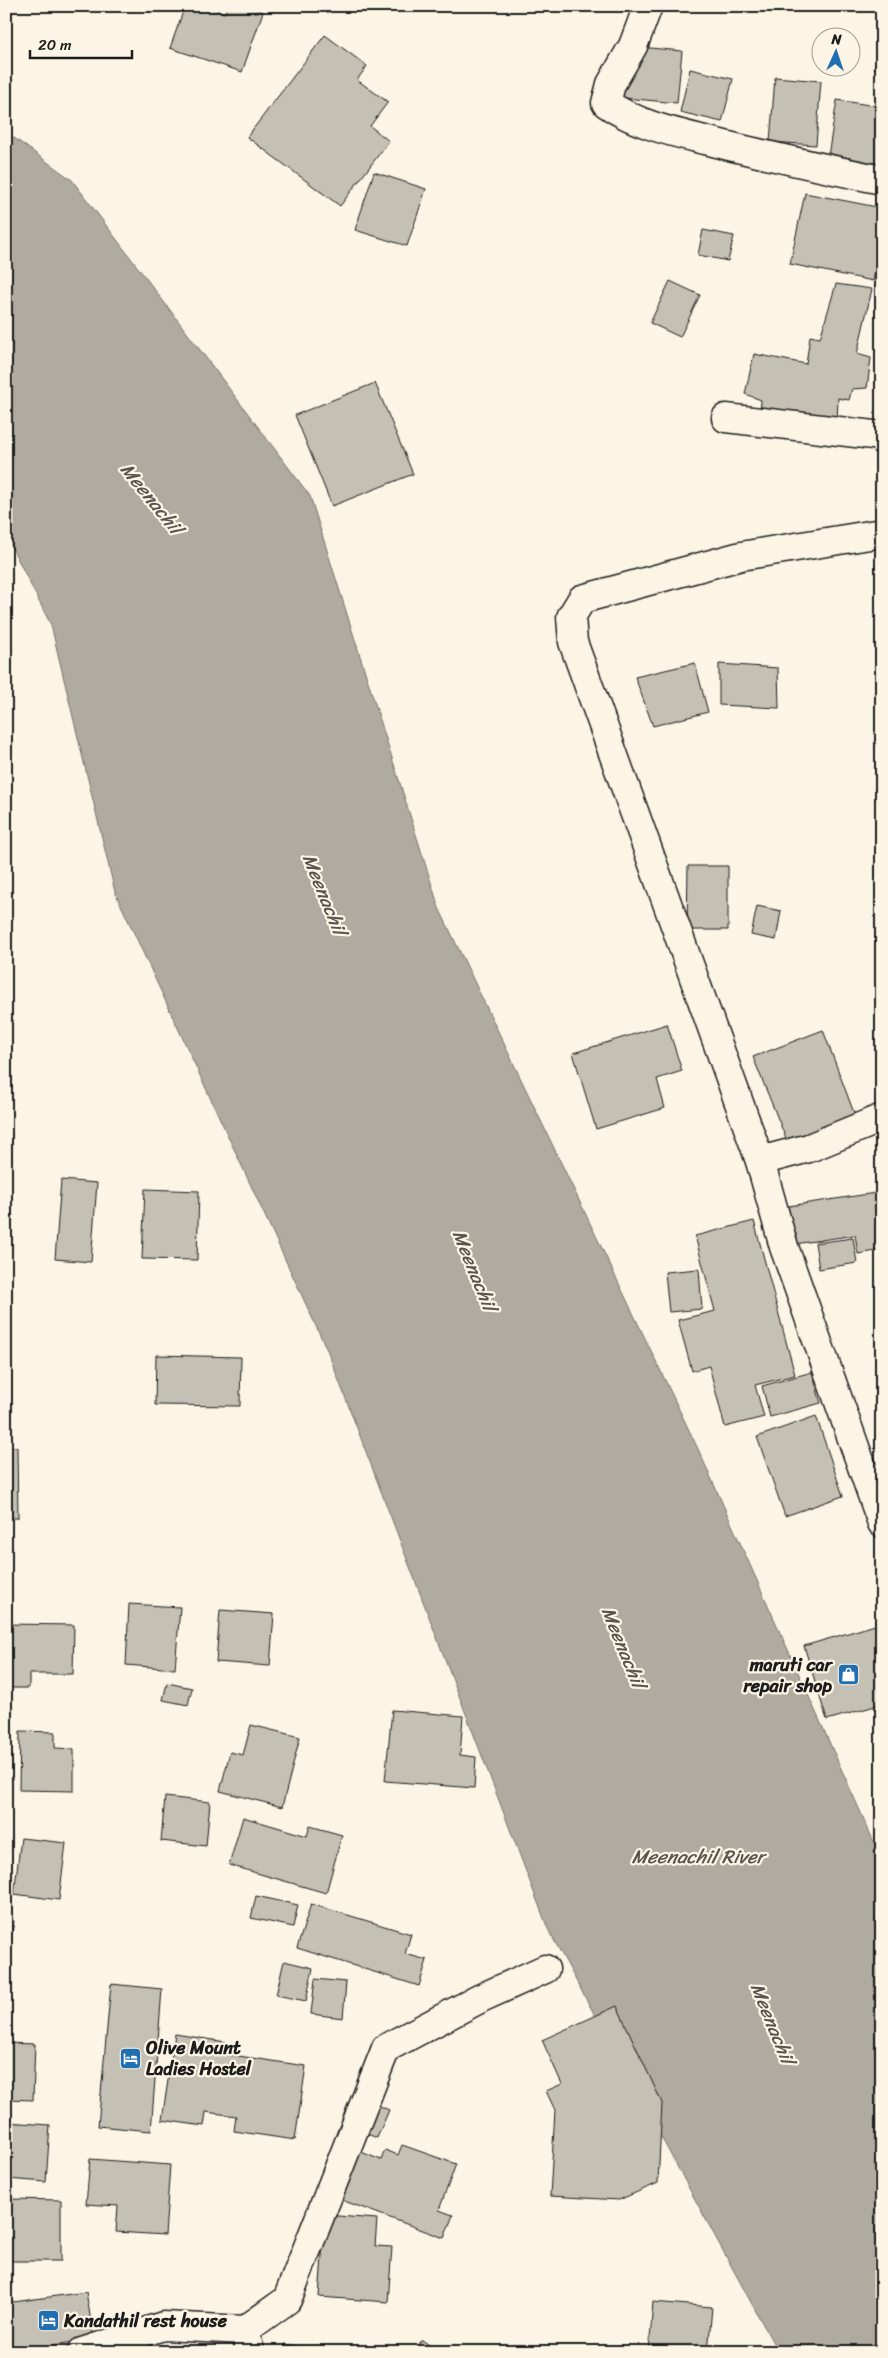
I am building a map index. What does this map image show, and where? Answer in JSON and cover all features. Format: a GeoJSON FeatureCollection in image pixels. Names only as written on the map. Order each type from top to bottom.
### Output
{"type":"FeatureCollection","features":[{"type":"Feature","properties":{"kind":"street"},"geometry":{"type":"LineString","coordinates":[[648,6],[633,46],[611,84],[606,103],[622,115],[652,126],[777,159],[882,180]]}},
{"type":"Feature","properties":{"kind":"street"},"geometry":{"type":"LineString","coordinates":[[726,418],[882,436]]}},
{"type":"Feature","properties":{"kind":"street"},"geometry":{"type":"LineString","coordinates":[[882,533],[741,556],[600,594],[582,599],[571,617],[573,642],[760,1161],[784,1247],[882,1523]]}},
{"type":"Feature","properties":{"kind":"street"},"geometry":{"type":"LineString","coordinates":[[760,1161],[809,1148],[882,1118]]}},
{"type":"Feature","properties":{"kind":"street"},"geometry":{"type":"LineString","coordinates":[[82,2352],[163,2326],[248,2341],[287,2300],[386,2048],[481,1998],[545,1969]]}},
{"type":"Feature","properties":{"kind":"water","name":"Meenachil River"},"geometry":{"type":"Polygon","coordinates":[[[6,132],[72,180],[310,496],[439,908],[699,1451],[882,1860],[882,2352],[778,2352],[548,1929],[328,1352],[115,892],[51,625],[6,536],[6,132]]]}},
{"type":"Feature","properties":{"kind":"building"},"geometry":{"type":"Polygon","coordinates":[[[185,6],[205,6],[225,13],[227,6],[246,6],[263,12],[242,72],[170,48],[185,6]]]}},
{"type":"Feature","properties":{"kind":"building"},"geometry":{"type":"Polygon","coordinates":[[[325,35],[367,66],[357,80],[388,102],[370,126],[389,141],[340,206],[247,137],[325,35]]]}},
{"type":"Feature","properties":{"kind":"building"},"geometry":{"type":"Polygon","coordinates":[[[619,45],[682,51],[677,103],[614,97],[619,45]]]}},
{"type":"Feature","properties":{"kind":"building"},"geometry":{"type":"Polygon","coordinates":[[[882,47],[882,71],[874,68],[882,47]]]}},
{"type":"Feature","properties":{"kind":"building"},"geometry":{"type":"Polygon","coordinates":[[[690,69],[733,79],[722,122],[680,112],[690,69]]]}},
{"type":"Feature","properties":{"kind":"building"},"geometry":{"type":"Polygon","coordinates":[[[775,77],[821,81],[816,145],[770,142],[775,77]]]}},
{"type":"Feature","properties":{"kind":"building"},"geometry":{"type":"Polygon","coordinates":[[[837,100],[882,107],[882,145],[879,164],[828,156],[837,100]]]}},
{"type":"Feature","properties":{"kind":"building"},"geometry":{"type":"Polygon","coordinates":[[[374,172],[426,189],[407,246],[355,230],[374,172]]]}},
{"type":"Feature","properties":{"kind":"building"},"geometry":{"type":"Polygon","coordinates":[[[805,193],[882,208],[882,236],[873,281],[790,264],[805,193]]]}},
{"type":"Feature","properties":{"kind":"building"},"geometry":{"type":"Polygon","coordinates":[[[703,230],[734,236],[728,261],[698,255],[703,230]]]}},
{"type":"Feature","properties":{"kind":"building"},"geometry":{"type":"Polygon","coordinates":[[[670,281],[700,295],[680,337],[650,323],[670,281]]]}},
{"type":"Feature","properties":{"kind":"building"},"geometry":{"type":"Polygon","coordinates":[[[836,284],[872,289],[857,354],[871,358],[867,388],[852,389],[849,400],[838,398],[837,425],[760,415],[761,400],[745,394],[754,354],[806,364],[810,336],[820,338],[836,284]]]}},
{"type":"Feature","properties":{"kind":"building"},"geometry":{"type":"Polygon","coordinates":[[[375,383],[413,474],[332,506],[295,415],[375,383]]]}},
{"type":"Feature","properties":{"kind":"building"},"geometry":{"type":"Polygon","coordinates":[[[695,663],[708,712],[653,726],[635,677],[695,663]]]}},
{"type":"Feature","properties":{"kind":"building"},"geometry":{"type":"Polygon","coordinates":[[[719,664],[778,668],[779,708],[719,705],[719,664]]]}},
{"type":"Feature","properties":{"kind":"building"},"geometry":{"type":"Polygon","coordinates":[[[688,866],[728,866],[728,930],[687,930],[688,866]]]}},
{"type":"Feature","properties":{"kind":"building"},"geometry":{"type":"Polygon","coordinates":[[[757,906],[781,911],[776,940],[751,935],[757,906]]]}},
{"type":"Feature","properties":{"kind":"building"},"geometry":{"type":"Polygon","coordinates":[[[667,1024],[682,1071],[657,1079],[665,1108],[596,1129],[573,1053],[667,1024]]]}},
{"type":"Feature","properties":{"kind":"building"},"geometry":{"type":"Polygon","coordinates":[[[823,1030],[857,1121],[789,1146],[753,1057],[823,1030]]]}},
{"type":"Feature","properties":{"kind":"building"},"geometry":{"type":"Polygon","coordinates":[[[61,1180],[97,1183],[91,1262],[55,1259],[61,1180]]]}},
{"type":"Feature","properties":{"kind":"building"},"geometry":{"type":"Polygon","coordinates":[[[145,1189],[199,1191],[197,1260],[142,1259],[145,1189]]]}},
{"type":"Feature","properties":{"kind":"building"},"geometry":{"type":"Polygon","coordinates":[[[882,1192],[882,1250],[858,1254],[855,1235],[788,1245],[782,1207],[882,1192]]]}},
{"type":"Feature","properties":{"kind":"building"},"geometry":{"type":"Polygon","coordinates":[[[754,1221],[795,1375],[755,1385],[764,1417],[725,1427],[709,1366],[692,1371],[678,1320],[715,1311],[695,1236],[754,1221]]]}},
{"type":"Feature","properties":{"kind":"building"},"geometry":{"type":"Polygon","coordinates":[[[853,1238],[857,1263],[819,1269],[815,1243],[853,1238]]]}},
{"type":"Feature","properties":{"kind":"building"},"geometry":{"type":"Polygon","coordinates":[[[699,1269],[702,1309],[669,1312],[665,1272],[699,1269]]]}},
{"type":"Feature","properties":{"kind":"building"},"geometry":{"type":"Polygon","coordinates":[[[156,1355],[241,1357],[240,1406],[155,1405],[156,1355]]]}},
{"type":"Feature","properties":{"kind":"building"},"geometry":{"type":"Polygon","coordinates":[[[812,1372],[821,1403],[770,1417],[762,1386],[812,1372]]]}},
{"type":"Feature","properties":{"kind":"building"},"geometry":{"type":"Polygon","coordinates":[[[816,1416],[843,1496],[785,1516],[757,1437],[816,1416]]]}},
{"type":"Feature","properties":{"kind":"building"},"geometry":{"type":"Polygon","coordinates":[[[6,1447],[17,1447],[18,1518],[6,1518],[6,1447]]]}},
{"type":"Feature","properties":{"kind":"building"},"geometry":{"type":"Polygon","coordinates":[[[129,1604],[180,1607],[175,1669],[126,1665],[129,1604]]]}},
{"type":"Feature","properties":{"kind":"building"},"geometry":{"type":"Polygon","coordinates":[[[220,1610],[274,1614],[270,1666],[216,1662],[220,1610]]]}},
{"type":"Feature","properties":{"kind":"building","name":"maruti car repair shop"},"geometry":{"type":"Polygon","coordinates":[[[882,1623],[882,1704],[827,1720],[804,1646],[882,1623]]]}},
{"type":"Feature","properties":{"kind":"building"},"geometry":{"type":"Polygon","coordinates":[[[6,1624],[74,1625],[73,1674],[29,1674],[29,1688],[6,1688],[6,1624]]]}},
{"type":"Feature","properties":{"kind":"building"},"geometry":{"type":"Polygon","coordinates":[[[167,1683],[192,1688],[188,1705],[163,1700],[167,1683]]]}},
{"type":"Feature","properties":{"kind":"building"},"geometry":{"type":"Polygon","coordinates":[[[392,1710],[463,1716],[460,1755],[476,1757],[474,1788],[385,1781],[392,1710]]]}},
{"type":"Feature","properties":{"kind":"building"},"geometry":{"type":"Polygon","coordinates":[[[251,1725],[300,1737],[282,1807],[220,1791],[230,1752],[243,1755],[251,1725]]]}},
{"type":"Feature","properties":{"kind":"building"},"geometry":{"type":"Polygon","coordinates":[[[20,1731],[55,1732],[55,1748],[74,1749],[74,1791],[19,1790],[20,1731]]]}},
{"type":"Feature","properties":{"kind":"building"},"geometry":{"type":"Polygon","coordinates":[[[165,1797],[210,1802],[206,1846],[161,1841],[165,1797]]]}},
{"type":"Feature","properties":{"kind":"building"},"geometry":{"type":"Polygon","coordinates":[[[243,1817],[307,1836],[310,1826],[342,1835],[326,1893],[229,1865],[243,1817]]]}},
{"type":"Feature","properties":{"kind":"building"},"geometry":{"type":"Polygon","coordinates":[[[21,1838],[66,1843],[59,1900],[14,1894],[21,1838]]]}},
{"type":"Feature","properties":{"kind":"building"},"geometry":{"type":"Polygon","coordinates":[[[256,1896],[298,1905],[293,1927],[251,1918],[256,1896]]]}},
{"type":"Feature","properties":{"kind":"building"},"geometry":{"type":"Polygon","coordinates":[[[311,1904],[411,1934],[405,1954],[427,1960],[419,1986],[297,1948],[311,1904]]]}},
{"type":"Feature","properties":{"kind":"building"},"geometry":{"type":"Polygon","coordinates":[[[6,1919],[14,1921],[6,1967],[6,1919]]]}},
{"type":"Feature","properties":{"kind":"building"},"geometry":{"type":"Polygon","coordinates":[[[284,1961],[313,1968],[306,2001],[276,1995],[284,1961]]]}},
{"type":"Feature","properties":{"kind":"building"},"geometry":{"type":"Polygon","coordinates":[[[315,1979],[346,1982],[343,2018],[311,2014],[315,1979]]]}},
{"type":"Feature","properties":{"kind":"building","name":"Olive Mount Ladies Hostel"},"geometry":{"type":"Polygon","coordinates":[[[111,1984],[162,1989],[151,2131],[98,2126],[111,1984]]]}},
{"type":"Feature","properties":{"kind":"building"},"geometry":{"type":"Polygon","coordinates":[[[617,2006],[662,2103],[658,2183],[619,2200],[550,2196],[555,2110],[546,2091],[562,2084],[542,2040],[617,2006]]]}},
{"type":"Feature","properties":{"kind":"building"},"geometry":{"type":"Polygon","coordinates":[[[175,2034],[226,2042],[225,2054],[306,2066],[295,2140],[234,2131],[236,2116],[206,2112],[204,2126],[162,2120],[175,2034]]]}},
{"type":"Feature","properties":{"kind":"building"},"geometry":{"type":"Polygon","coordinates":[[[6,2043],[35,2044],[33,2100],[6,2099],[6,2043]]]}},
{"type":"Feature","properties":{"kind":"building"},"geometry":{"type":"Polygon","coordinates":[[[367,2100],[389,2110],[377,2138],[355,2129],[367,2100]]]}},
{"type":"Feature","properties":{"kind":"building"},"geometry":{"type":"Polygon","coordinates":[[[6,2122],[50,2125],[46,2182],[6,2179],[6,2122]]]}},
{"type":"Feature","properties":{"kind":"building"},"geometry":{"type":"Polygon","coordinates":[[[402,2145],[456,2164],[439,2210],[453,2215],[444,2238],[339,2199],[356,2150],[381,2160],[385,2150],[398,2155],[402,2145]]]}},
{"type":"Feature","properties":{"kind":"building"},"geometry":{"type":"Polygon","coordinates":[[[90,2159],[170,2165],[165,2235],[116,2232],[118,2206],[86,2204],[90,2159]]]}},
{"type":"Feature","properties":{"kind":"building"},"geometry":{"type":"Polygon","coordinates":[[[9,2199],[61,2200],[61,2261],[9,2261],[9,2199]]]}},
{"type":"Feature","properties":{"kind":"building"},"geometry":{"type":"Polygon","coordinates":[[[325,2215],[377,2219],[375,2246],[392,2247],[388,2302],[319,2297],[325,2215]]]}},
{"type":"Feature","properties":{"kind":"building","name":"Kandathil rest house"},"geometry":{"type":"Polygon","coordinates":[[[86,2292],[94,2339],[6,2352],[6,2303],[86,2292]]]}},
{"type":"Feature","properties":{"kind":"building"},"geometry":{"type":"Polygon","coordinates":[[[653,2302],[712,2307],[708,2352],[649,2352],[653,2302]]]}},
{"type":"Feature","properties":{"kind":"building"},"geometry":{"type":"Polygon","coordinates":[[[422,2340],[439,2352],[414,2352],[422,2340]]]}},
{"type":"Feature","properties":{"kind":"building"},"geometry":{"type":"Polygon","coordinates":[[[285,2344],[327,2351],[283,2352],[285,2344]]]}},
{"type":"Feature","properties":{"kind":"place","name":"maruti car repair shop"},"geometry":{"type":"Point","coordinates":[848,1675]}},
{"type":"Feature","properties":{"kind":"place","name":"Olive Mount Ladies Hostel"},"geometry":{"type":"Point","coordinates":[130,2058]}},
{"type":"Feature","properties":{"kind":"place","name":"Kandathil rest house"},"geometry":{"type":"Point","coordinates":[48,2321]}},
{"type":"Feature","properties":{"kind":"water label","name":"Meenachil"},"geometry":{"type":"Point","coordinates":[152,498]}},
{"type":"Feature","properties":{"kind":"water label","name":"Meenachil"},"geometry":{"type":"Point","coordinates":[325,894]}},
{"type":"Feature","properties":{"kind":"water label","name":"Meenachil"},"geometry":{"type":"Point","coordinates":[475,1270]}},
{"type":"Feature","properties":{"kind":"water label","name":"Meenachil"},"geometry":{"type":"Point","coordinates":[624,1647]}},
{"type":"Feature","properties":{"kind":"water label","name":"Meenachil"},"geometry":{"type":"Point","coordinates":[773,2023]}}]}
